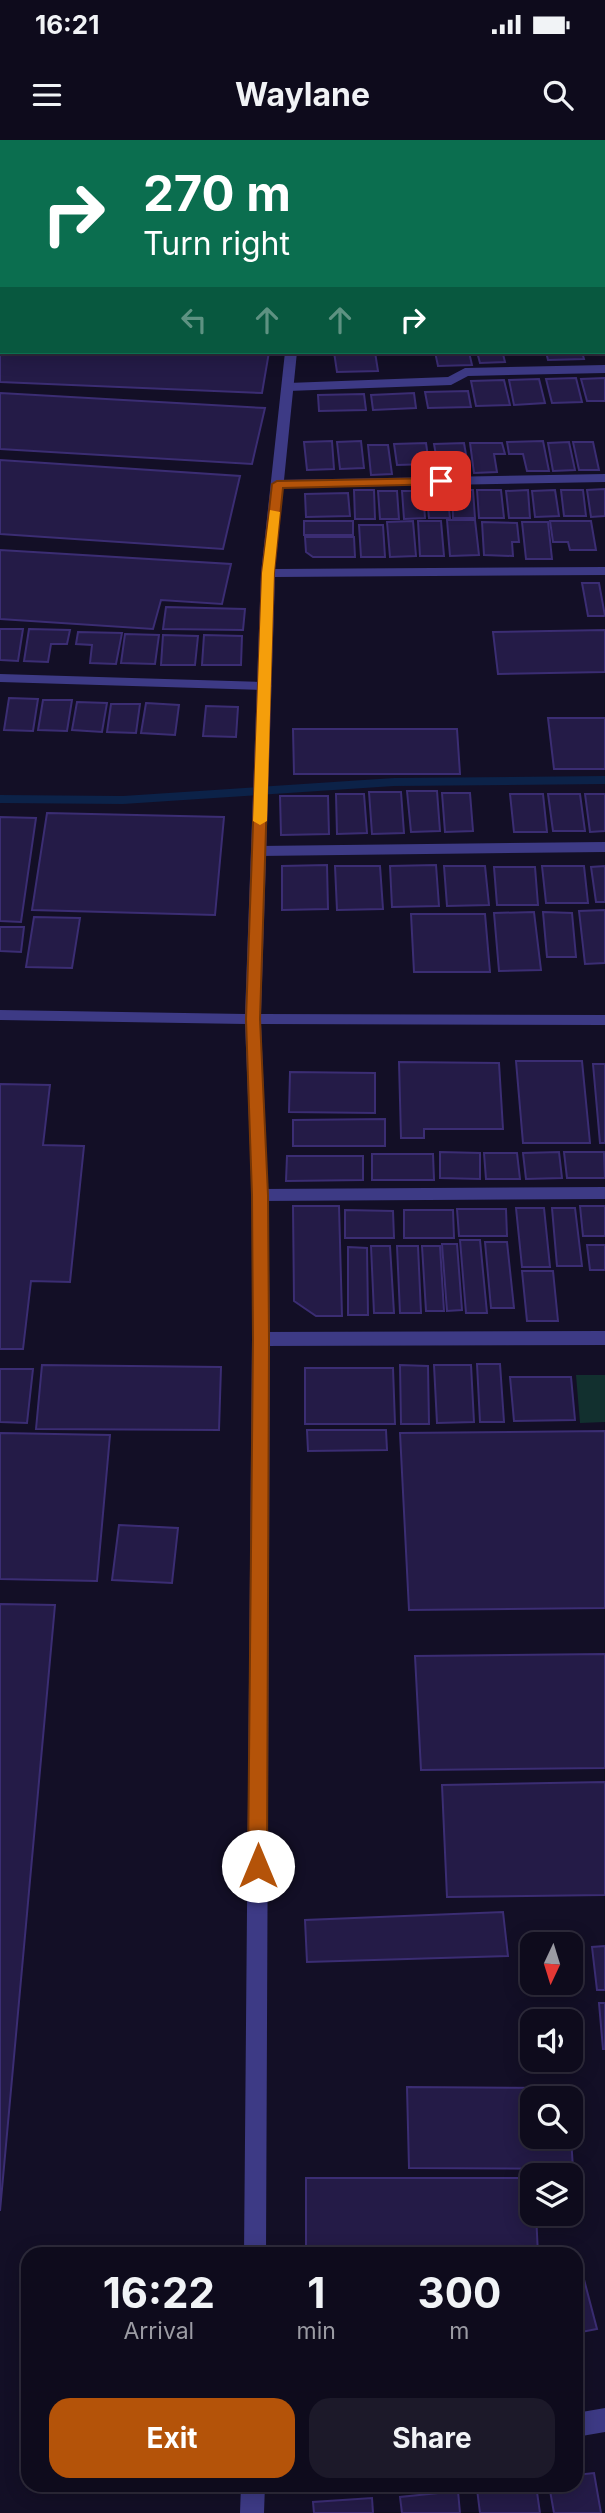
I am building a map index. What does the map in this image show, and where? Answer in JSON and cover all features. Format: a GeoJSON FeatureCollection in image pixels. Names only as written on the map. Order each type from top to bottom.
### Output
{"type":"FeatureCollection","features":[{"type":"Feature","properties":{"kind":"street"},"geometry":{"type":"LineString","coordinates":[[255,2247],[261,1339],[260,1195],[253,1019],[268,573],[291,354]]}},
{"type":"Feature","properties":{"kind":"street"},"geometry":{"type":"LineString","coordinates":[[288,387],[451,382],[466,372],[605,369]]}},
{"type":"Feature","properties":{"kind":"street"},"geometry":{"type":"LineString","coordinates":[[277,484],[605,478]]}},
{"type":"Feature","properties":{"kind":"street"},"geometry":{"type":"LineString","coordinates":[[268,573],[605,571]]}},
{"type":"Feature","properties":{"kind":"street"},"geometry":{"type":"LineString","coordinates":[[0,678],[265,686]]}},
{"type":"Feature","properties":{"kind":"street"},"geometry":{"type":"LineString","coordinates":[[259,851],[605,847]]}},
{"type":"Feature","properties":{"kind":"street"},"geometry":{"type":"LineString","coordinates":[[0,1014],[253,1019],[605,1020]]}},
{"type":"Feature","properties":{"kind":"street"},"geometry":{"type":"LineString","coordinates":[[260,1195],[605,1192]]}},
{"type":"Feature","properties":{"kind":"street"},"geometry":{"type":"LineString","coordinates":[[261,1339],[605,1338]]}},
{"type":"Feature","properties":{"kind":"street"},"geometry":{"type":"LineString","coordinates":[[583,2424],[605,2420]]}},
{"type":"Feature","properties":{"kind":"street"},"geometry":{"type":"LineString","coordinates":[[252,2513],[253,2492]]}},
{"type":"Feature","properties":{"kind":"green space"},"geometry":{"type":"Polygon","coordinates":[[[576,1375],[605,1375],[605,1422],[580,1423],[576,1375]]]}},
{"type":"Feature","properties":{"kind":"building"},"geometry":{"type":"Polygon","coordinates":[[[0,354],[269,354],[262,393],[0,382],[0,354]]]}},
{"type":"Feature","properties":{"kind":"building"},"geometry":{"type":"Polygon","coordinates":[[[334,354],[375,354],[378,371],[337,372],[334,354]]]}},
{"type":"Feature","properties":{"kind":"building"},"geometry":{"type":"Polygon","coordinates":[[[435,354],[469,354],[472,365],[438,366],[435,354]]]}},
{"type":"Feature","properties":{"kind":"building"},"geometry":{"type":"Polygon","coordinates":[[[478,354],[503,354],[505,362],[480,363],[478,354]]]}},
{"type":"Feature","properties":{"kind":"building"},"geometry":{"type":"Polygon","coordinates":[[[546,354],[583,354],[584,359],[548,360],[546,354]]]}},
{"type":"Feature","properties":{"kind":"building"},"geometry":{"type":"Polygon","coordinates":[[[576,378],[582,402],[552,403],[546,379],[576,378]]]}},
{"type":"Feature","properties":{"kind":"building"},"geometry":{"type":"Polygon","coordinates":[[[605,378],[605,401],[587,401],[581,379],[605,378]]]}},
{"type":"Feature","properties":{"kind":"building"},"geometry":{"type":"Polygon","coordinates":[[[539,379],[545,403],[514,405],[509,380],[539,379]]]}},
{"type":"Feature","properties":{"kind":"building"},"geometry":{"type":"Polygon","coordinates":[[[504,380],[510,405],[476,406],[471,381],[504,380]]]}},
{"type":"Feature","properties":{"kind":"building"},"geometry":{"type":"Polygon","coordinates":[[[468,391],[471,407],[428,408],[425,392],[468,391]]]}},
{"type":"Feature","properties":{"kind":"building"},"geometry":{"type":"Polygon","coordinates":[[[0,393],[265,408],[252,464],[0,449],[0,393]]]}},
{"type":"Feature","properties":{"kind":"building"},"geometry":{"type":"Polygon","coordinates":[[[414,393],[416,408],[373,410],[371,395],[414,393]]]}},
{"type":"Feature","properties":{"kind":"building"},"geometry":{"type":"Polygon","coordinates":[[[364,394],[366,410],[319,411],[318,395],[364,394]]]}},
{"type":"Feature","properties":{"kind":"building"},"geometry":{"type":"Polygon","coordinates":[[[332,441],[334,469],[307,470],[304,442],[332,441]]]}},
{"type":"Feature","properties":{"kind":"building"},"geometry":{"type":"Polygon","coordinates":[[[361,441],[364,468],[340,469],[337,442],[361,441]]]}},
{"type":"Feature","properties":{"kind":"building"},"geometry":{"type":"Polygon","coordinates":[[[543,441],[549,471],[527,471],[523,454],[509,454],[507,442],[543,441]]]}},
{"type":"Feature","properties":{"kind":"building"},"geometry":{"type":"Polygon","coordinates":[[[569,442],[575,470],[553,471],[548,443],[569,442]]]}},
{"type":"Feature","properties":{"kind":"building"},"geometry":{"type":"Polygon","coordinates":[[[573,442],[593,442],[599,470],[579,470],[573,442]]]}},
{"type":"Feature","properties":{"kind":"building"},"geometry":{"type":"Polygon","coordinates":[[[426,443],[429,464],[397,465],[394,444],[426,443]]]}},
{"type":"Feature","properties":{"kind":"building"},"geometry":{"type":"Polygon","coordinates":[[[464,443],[468,466],[438,467],[434,444],[464,443]]]}},
{"type":"Feature","properties":{"kind":"building"},"geometry":{"type":"Polygon","coordinates":[[[470,443],[502,443],[505,454],[494,454],[497,472],[474,473],[470,443]]]}},
{"type":"Feature","properties":{"kind":"building"},"geometry":{"type":"Polygon","coordinates":[[[368,445],[388,445],[392,474],[371,475],[368,445]]]}},
{"type":"Feature","properties":{"kind":"building"},"geometry":{"type":"Polygon","coordinates":[[[0,460],[240,476],[223,549],[0,534],[0,460]]]}},
{"type":"Feature","properties":{"kind":"building"},"geometry":{"type":"Polygon","coordinates":[[[605,489],[605,516],[591,517],[587,490],[605,489]]]}},
{"type":"Feature","properties":{"kind":"building"},"geometry":{"type":"Polygon","coordinates":[[[354,490],[374,490],[375,519],[355,519],[354,490]]]}},
{"type":"Feature","properties":{"kind":"building"},"geometry":{"type":"Polygon","coordinates":[[[426,490],[447,490],[450,518],[429,518],[426,490]]]}},
{"type":"Feature","properties":{"kind":"building"},"geometry":{"type":"Polygon","coordinates":[[[452,490],[473,490],[475,518],[453,518],[452,490]]]}},
{"type":"Feature","properties":{"kind":"building"},"geometry":{"type":"Polygon","coordinates":[[[477,490],[501,490],[504,518],[479,518],[477,490]]]}},
{"type":"Feature","properties":{"kind":"building"},"geometry":{"type":"Polygon","coordinates":[[[528,490],[530,518],[509,518],[506,491],[528,490]]]}},
{"type":"Feature","properties":{"kind":"building"},"geometry":{"type":"Polygon","coordinates":[[[555,490],[559,516],[535,517],[532,491],[555,490]]]}},
{"type":"Feature","properties":{"kind":"building"},"geometry":{"type":"Polygon","coordinates":[[[561,490],[583,490],[586,516],[564,516],[561,490]]]}},
{"type":"Feature","properties":{"kind":"building"},"geometry":{"type":"Polygon","coordinates":[[[378,491],[397,491],[399,519],[380,519],[378,491]]]}},
{"type":"Feature","properties":{"kind":"building"},"geometry":{"type":"Polygon","coordinates":[[[402,491],[423,491],[425,518],[404,519],[402,491]]]}},
{"type":"Feature","properties":{"kind":"building"},"geometry":{"type":"Polygon","coordinates":[[[348,493],[350,516],[306,517],[305,494],[348,493]]]}},
{"type":"Feature","properties":{"kind":"building"},"geometry":{"type":"Polygon","coordinates":[[[447,520],[475,520],[479,555],[450,556],[447,520]]]}},
{"type":"Feature","properties":{"kind":"building"},"geometry":{"type":"Polygon","coordinates":[[[304,521],[353,521],[353,535],[304,535],[304,521]]]}},
{"type":"Feature","properties":{"kind":"building"},"geometry":{"type":"Polygon","coordinates":[[[413,521],[416,556],[390,557],[387,522],[413,521]]]}},
{"type":"Feature","properties":{"kind":"building"},"geometry":{"type":"Polygon","coordinates":[[[418,521],[441,521],[444,556],[420,556],[418,521]]]}},
{"type":"Feature","properties":{"kind":"building"},"geometry":{"type":"Polygon","coordinates":[[[550,521],[591,521],[596,550],[570,550],[568,542],[553,542],[550,521]]]}},
{"type":"Feature","properties":{"kind":"building"},"geometry":{"type":"Polygon","coordinates":[[[482,522],[517,523],[519,542],[512,542],[513,556],[484,555],[482,522]]]}},
{"type":"Feature","properties":{"kind":"building"},"geometry":{"type":"Polygon","coordinates":[[[522,522],[548,522],[552,559],[526,559],[522,522]]]}},
{"type":"Feature","properties":{"kind":"building"},"geometry":{"type":"Polygon","coordinates":[[[359,525],[383,525],[385,557],[361,557],[359,525]]]}},
{"type":"Feature","properties":{"kind":"building"},"geometry":{"type":"Polygon","coordinates":[[[305,537],[354,537],[355,557],[313,557],[306,552],[305,537]]]}},
{"type":"Feature","properties":{"kind":"building"},"geometry":{"type":"Polygon","coordinates":[[[0,550],[231,564],[222,604],[161,600],[153,629],[0,619],[0,550]]]}},
{"type":"Feature","properties":{"kind":"building"},"geometry":{"type":"Polygon","coordinates":[[[582,583],[599,583],[605,616],[588,616],[582,583]]]}},
{"type":"Feature","properties":{"kind":"building"},"geometry":{"type":"Polygon","coordinates":[[[166,607],[245,609],[243,630],[163,629],[166,607]]]}},
{"type":"Feature","properties":{"kind":"building"},"geometry":{"type":"Polygon","coordinates":[[[0,629],[23,629],[18,661],[0,660],[0,629]]]}},
{"type":"Feature","properties":{"kind":"building"},"geometry":{"type":"Polygon","coordinates":[[[29,629],[70,630],[67,644],[51,644],[48,662],[24,661],[29,629]]]}},
{"type":"Feature","properties":{"kind":"building"},"geometry":{"type":"Polygon","coordinates":[[[605,630],[605,672],[498,674],[493,632],[605,630]]]}},
{"type":"Feature","properties":{"kind":"building"},"geometry":{"type":"Polygon","coordinates":[[[78,632],[122,633],[116,664],[90,663],[92,645],[76,644],[78,632]]]}},
{"type":"Feature","properties":{"kind":"building"},"geometry":{"type":"Polygon","coordinates":[[[125,634],[159,635],[155,664],[121,663],[125,634]]]}},
{"type":"Feature","properties":{"kind":"building"},"geometry":{"type":"Polygon","coordinates":[[[163,635],[198,636],[195,665],[161,665],[163,635]]]}},
{"type":"Feature","properties":{"kind":"building"},"geometry":{"type":"Polygon","coordinates":[[[204,635],[242,636],[241,665],[202,665],[204,635]]]}},
{"type":"Feature","properties":{"kind":"building"},"geometry":{"type":"Polygon","coordinates":[[[9,698],[38,699],[33,731],[4,730],[9,698]]]}},
{"type":"Feature","properties":{"kind":"building"},"geometry":{"type":"Polygon","coordinates":[[[43,700],[72,700],[67,731],[38,730],[43,700]]]}},
{"type":"Feature","properties":{"kind":"building"},"geometry":{"type":"Polygon","coordinates":[[[77,702],[107,703],[102,732],[72,730],[77,702]]]}},
{"type":"Feature","properties":{"kind":"building"},"geometry":{"type":"Polygon","coordinates":[[[146,703],[179,705],[175,735],[141,733],[146,703]]]}},
{"type":"Feature","properties":{"kind":"building"},"geometry":{"type":"Polygon","coordinates":[[[111,704],[140,704],[136,733],[107,732],[111,704]]]}},
{"type":"Feature","properties":{"kind":"building"},"geometry":{"type":"Polygon","coordinates":[[[206,706],[238,707],[236,737],[203,736],[206,706]]]}},
{"type":"Feature","properties":{"kind":"building"},"geometry":{"type":"Polygon","coordinates":[[[548,718],[605,718],[605,769],[554,769],[548,718]]]}},
{"type":"Feature","properties":{"kind":"building"},"geometry":{"type":"Polygon","coordinates":[[[293,729],[457,729],[460,774],[294,774],[293,729]]]}},
{"type":"Feature","properties":{"kind":"building"},"geometry":{"type":"Polygon","coordinates":[[[407,791],[437,791],[440,831],[411,832],[407,791]]]}},
{"type":"Feature","properties":{"kind":"building"},"geometry":{"type":"Polygon","coordinates":[[[369,792],[401,792],[404,833],[372,834],[369,792]]]}},
{"type":"Feature","properties":{"kind":"building"},"geometry":{"type":"Polygon","coordinates":[[[442,793],[470,793],[473,831],[445,832],[442,793]]]}},
{"type":"Feature","properties":{"kind":"building"},"geometry":{"type":"Polygon","coordinates":[[[336,794],[364,794],[367,833],[337,834],[336,794]]]}},
{"type":"Feature","properties":{"kind":"building"},"geometry":{"type":"Polygon","coordinates":[[[510,794],[543,794],[547,832],[514,832],[510,794]]]}},
{"type":"Feature","properties":{"kind":"building"},"geometry":{"type":"Polygon","coordinates":[[[548,794],[580,794],[585,831],[553,831],[548,794]]]}},
{"type":"Feature","properties":{"kind":"building"},"geometry":{"type":"Polygon","coordinates":[[[585,794],[605,794],[605,831],[590,832],[585,794]]]}},
{"type":"Feature","properties":{"kind":"building"},"geometry":{"type":"Polygon","coordinates":[[[280,796],[328,796],[329,834],[281,835],[280,796]]]}},
{"type":"Feature","properties":{"kind":"building"},"geometry":{"type":"Polygon","coordinates":[[[47,813],[224,817],[215,915],[32,910],[47,813]]]}},
{"type":"Feature","properties":{"kind":"building"},"geometry":{"type":"Polygon","coordinates":[[[0,817],[36,818],[21,922],[0,921],[0,817]]]}},
{"type":"Feature","properties":{"kind":"building"},"geometry":{"type":"Polygon","coordinates":[[[327,865],[328,909],[282,910],[282,866],[327,865]]]}},
{"type":"Feature","properties":{"kind":"building"},"geometry":{"type":"Polygon","coordinates":[[[436,865],[439,906],[392,907],[390,866],[436,865]]]}},
{"type":"Feature","properties":{"kind":"building"},"geometry":{"type":"Polygon","coordinates":[[[335,866],[380,866],[383,909],[337,910],[335,866]]]}},
{"type":"Feature","properties":{"kind":"building"},"geometry":{"type":"Polygon","coordinates":[[[444,866],[485,866],[489,905],[447,906],[444,866]]]}},
{"type":"Feature","properties":{"kind":"building"},"geometry":{"type":"Polygon","coordinates":[[[542,866],[584,866],[588,903],[546,903],[542,866]]]}},
{"type":"Feature","properties":{"kind":"building"},"geometry":{"type":"Polygon","coordinates":[[[605,866],[605,902],[596,902],[591,867],[605,866]]]}},
{"type":"Feature","properties":{"kind":"building"},"geometry":{"type":"Polygon","coordinates":[[[494,867],[535,867],[538,905],[497,905],[494,867]]]}},
{"type":"Feature","properties":{"kind":"building"},"geometry":{"type":"Polygon","coordinates":[[[605,910],[605,963],[585,964],[579,911],[605,910]]]}},
{"type":"Feature","properties":{"kind":"building"},"geometry":{"type":"Polygon","coordinates":[[[534,912],[541,970],[499,971],[494,913],[534,912]]]}},
{"type":"Feature","properties":{"kind":"building"},"geometry":{"type":"Polygon","coordinates":[[[543,912],[572,913],[576,957],[547,957],[543,912]]]}},
{"type":"Feature","properties":{"kind":"building"},"geometry":{"type":"Polygon","coordinates":[[[411,914],[485,914],[490,972],[414,972],[411,914]]]}},
{"type":"Feature","properties":{"kind":"building"},"geometry":{"type":"Polygon","coordinates":[[[34,917],[80,918],[72,968],[26,967],[34,917]]]}},
{"type":"Feature","properties":{"kind":"building"},"geometry":{"type":"Polygon","coordinates":[[[0,927],[24,927],[21,952],[0,951],[0,927]]]}},
{"type":"Feature","properties":{"kind":"building"},"geometry":{"type":"Polygon","coordinates":[[[516,1061],[582,1061],[590,1143],[523,1143],[516,1061]]]}},
{"type":"Feature","properties":{"kind":"building"},"geometry":{"type":"Polygon","coordinates":[[[399,1062],[499,1063],[503,1129],[424,1129],[424,1138],[401,1138],[399,1062]]]}},
{"type":"Feature","properties":{"kind":"building"},"geometry":{"type":"Polygon","coordinates":[[[593,1064],[605,1064],[605,1143],[600,1143],[593,1064]]]}},
{"type":"Feature","properties":{"kind":"building"},"geometry":{"type":"Polygon","coordinates":[[[290,1072],[375,1073],[375,1113],[289,1112],[290,1072]]]}},
{"type":"Feature","properties":{"kind":"building"},"geometry":{"type":"Polygon","coordinates":[[[0,1084],[50,1085],[43,1145],[84,1146],[70,1282],[31,1281],[23,1349],[0,1349],[0,1084]]]}},
{"type":"Feature","properties":{"kind":"building"},"geometry":{"type":"Polygon","coordinates":[[[385,1119],[385,1146],[293,1146],[293,1120],[385,1119]]]}},
{"type":"Feature","properties":{"kind":"building"},"geometry":{"type":"Polygon","coordinates":[[[440,1152],[480,1153],[480,1179],[440,1178],[440,1152]]]}},
{"type":"Feature","properties":{"kind":"building"},"geometry":{"type":"Polygon","coordinates":[[[559,1152],[562,1178],[526,1179],[523,1153],[559,1152]]]}},
{"type":"Feature","properties":{"kind":"building"},"geometry":{"type":"Polygon","coordinates":[[[564,1152],[604,1152],[605,1178],[567,1178],[564,1152]]]}},
{"type":"Feature","properties":{"kind":"building"},"geometry":{"type":"Polygon","coordinates":[[[484,1153],[517,1153],[520,1179],[486,1179],[484,1153]]]}},
{"type":"Feature","properties":{"kind":"building"},"geometry":{"type":"Polygon","coordinates":[[[372,1154],[433,1154],[434,1180],[372,1180],[372,1154]]]}},
{"type":"Feature","properties":{"kind":"building"},"geometry":{"type":"Polygon","coordinates":[[[287,1156],[363,1156],[363,1180],[286,1181],[287,1156]]]}},
{"type":"Feature","properties":{"kind":"building"},"geometry":{"type":"Polygon","coordinates":[[[293,1206],[339,1206],[342,1316],[316,1316],[294,1301],[293,1206]]]}},
{"type":"Feature","properties":{"kind":"building"},"geometry":{"type":"Polygon","coordinates":[[[580,1206],[605,1206],[605,1236],[583,1236],[580,1206]]]}},
{"type":"Feature","properties":{"kind":"building"},"geometry":{"type":"Polygon","coordinates":[[[516,1208],[544,1208],[550,1267],[522,1267],[516,1208]]]}},
{"type":"Feature","properties":{"kind":"building"},"geometry":{"type":"Polygon","coordinates":[[[552,1208],[575,1208],[582,1266],[557,1266],[552,1208]]]}},
{"type":"Feature","properties":{"kind":"building"},"geometry":{"type":"Polygon","coordinates":[[[457,1209],[506,1209],[507,1236],[459,1236],[457,1209]]]}},
{"type":"Feature","properties":{"kind":"building"},"geometry":{"type":"Polygon","coordinates":[[[345,1210],[393,1211],[394,1238],[345,1238],[345,1210]]]}},
{"type":"Feature","properties":{"kind":"building"},"geometry":{"type":"Polygon","coordinates":[[[404,1210],[453,1210],[454,1238],[404,1238],[404,1210]]]}},
{"type":"Feature","properties":{"kind":"building"},"geometry":{"type":"Polygon","coordinates":[[[460,1240],[480,1240],[487,1313],[466,1313],[460,1240]]]}},
{"type":"Feature","properties":{"kind":"building"},"geometry":{"type":"Polygon","coordinates":[[[485,1242],[507,1242],[514,1308],[491,1308],[485,1242]]]}},
{"type":"Feature","properties":{"kind":"building"},"geometry":{"type":"Polygon","coordinates":[[[442,1244],[457,1244],[462,1310],[447,1311],[442,1244]]]}},
{"type":"Feature","properties":{"kind":"building"},"geometry":{"type":"Polygon","coordinates":[[[587,1245],[605,1245],[605,1270],[590,1270],[587,1245]]]}},
{"type":"Feature","properties":{"kind":"building"},"geometry":{"type":"Polygon","coordinates":[[[371,1246],[390,1246],[394,1313],[374,1313],[371,1246]]]}},
{"type":"Feature","properties":{"kind":"building"},"geometry":{"type":"Polygon","coordinates":[[[397,1246],[418,1246],[421,1313],[400,1313],[397,1246]]]}},
{"type":"Feature","properties":{"kind":"building"},"geometry":{"type":"Polygon","coordinates":[[[422,1246],[440,1246],[444,1311],[426,1311],[422,1246]]]}},
{"type":"Feature","properties":{"kind":"building"},"geometry":{"type":"Polygon","coordinates":[[[348,1247],[367,1248],[368,1315],[348,1315],[348,1247]]]}},
{"type":"Feature","properties":{"kind":"building"},"geometry":{"type":"Polygon","coordinates":[[[522,1271],[553,1271],[558,1321],[527,1321],[522,1271]]]}},
{"type":"Feature","properties":{"kind":"building"},"geometry":{"type":"Polygon","coordinates":[[[477,1364],[500,1364],[504,1422],[480,1422],[477,1364]]]}},
{"type":"Feature","properties":{"kind":"building"},"geometry":{"type":"Polygon","coordinates":[[[42,1365],[221,1367],[219,1430],[36,1429],[42,1365]]]}},
{"type":"Feature","properties":{"kind":"building"},"geometry":{"type":"Polygon","coordinates":[[[400,1365],[428,1366],[429,1424],[401,1424],[400,1365]]]}},
{"type":"Feature","properties":{"kind":"building"},"geometry":{"type":"Polygon","coordinates":[[[434,1365],[471,1365],[474,1422],[437,1423],[434,1365]]]}},
{"type":"Feature","properties":{"kind":"building"},"geometry":{"type":"Polygon","coordinates":[[[305,1368],[393,1368],[395,1424],[305,1424],[305,1368]]]}},
{"type":"Feature","properties":{"kind":"building"},"geometry":{"type":"Polygon","coordinates":[[[0,1369],[33,1369],[27,1423],[0,1422],[0,1369]]]}},
{"type":"Feature","properties":{"kind":"building"},"geometry":{"type":"Polygon","coordinates":[[[510,1377],[571,1377],[575,1420],[514,1421],[510,1377]]]}},
{"type":"Feature","properties":{"kind":"building"},"geometry":{"type":"Polygon","coordinates":[[[307,1430],[386,1430],[387,1450],[308,1451],[307,1430]]]}},
{"type":"Feature","properties":{"kind":"building"},"geometry":{"type":"Polygon","coordinates":[[[605,1431],[605,1608],[409,1610],[400,1433],[605,1431]]]}},
{"type":"Feature","properties":{"kind":"building"},"geometry":{"type":"Polygon","coordinates":[[[0,1433],[110,1435],[97,1581],[0,1579],[0,1433]]]}},
{"type":"Feature","properties":{"kind":"building"},"geometry":{"type":"Polygon","coordinates":[[[119,1525],[178,1528],[172,1583],[112,1580],[119,1525]]]}},
{"type":"Feature","properties":{"kind":"building"},"geometry":{"type":"Polygon","coordinates":[[[0,1604],[55,1605],[0,2211],[0,1604]]]}},
{"type":"Feature","properties":{"kind":"building"},"geometry":{"type":"Polygon","coordinates":[[[605,1654],[605,1768],[421,1770],[415,1656],[605,1654]]]}},
{"type":"Feature","properties":{"kind":"building"},"geometry":{"type":"Polygon","coordinates":[[[605,1782],[605,1895],[447,1897],[442,1785],[605,1782]]]}},
{"type":"Feature","properties":{"kind":"building"},"geometry":{"type":"Polygon","coordinates":[[[503,1912],[508,1956],[307,1962],[305,1920],[503,1912]]]}},
{"type":"Feature","properties":{"kind":"building"},"geometry":{"type":"Polygon","coordinates":[[[605,1946],[605,1990],[597,1990],[592,1947],[605,1946]]]}},
{"type":"Feature","properties":{"kind":"building"},"geometry":{"type":"Polygon","coordinates":[[[599,2003],[605,2003],[605,2049],[603,2049],[599,2003]]]}},
{"type":"Feature","properties":{"kind":"building"},"geometry":{"type":"Polygon","coordinates":[[[407,2087],[520,2088],[520,2149],[572,2149],[573,2163],[520,2163],[520,2169],[409,2168],[407,2087]]]}},
{"type":"Feature","properties":{"kind":"building"},"geometry":{"type":"Polygon","coordinates":[[[306,2178],[520,2178],[520,2226],[537,2226],[538,2247],[306,2247],[306,2178]]]}},
{"type":"Feature","properties":{"kind":"building"},"geometry":{"type":"Polygon","coordinates":[[[583,2276],[597,2329],[583,2332],[583,2276]]]}},
{"type":"Feature","properties":{"kind":"building"},"geometry":{"type":"Polygon","coordinates":[[[594,2473],[601,2513],[554,2513],[550,2492],[583,2492],[583,2474],[594,2473]]]}},
{"type":"Feature","properties":{"kind":"building"},"geometry":{"type":"Polygon","coordinates":[[[458,2492],[460,2513],[402,2513],[400,2497],[458,2492]]]}},
{"type":"Feature","properties":{"kind":"building"},"geometry":{"type":"Polygon","coordinates":[[[477,2492],[537,2492],[540,2513],[480,2513],[477,2492]]]}},
{"type":"Feature","properties":{"kind":"building"},"geometry":{"type":"Polygon","coordinates":[[[372,2498],[373,2513],[314,2513],[313,2502],[372,2498]]]}},
{"type":"Feature","properties":{"kind":"waterway"},"geometry":{"type":"LineString","coordinates":[[0,799],[123,800],[394,782],[605,780]]}},
{"type":"Feature","properties":{"kind":"slow traffic"},"geometry":{"type":"LineString","coordinates":[[260,821],[268,573],[275,512]]}},
{"type":"Feature","properties":{"kind":"route"},"geometry":{"type":"LineString","coordinates":[[258,1866],[261,1339],[260,1195],[253,1019],[268,573],[277,484],[441,481]]}}]}
